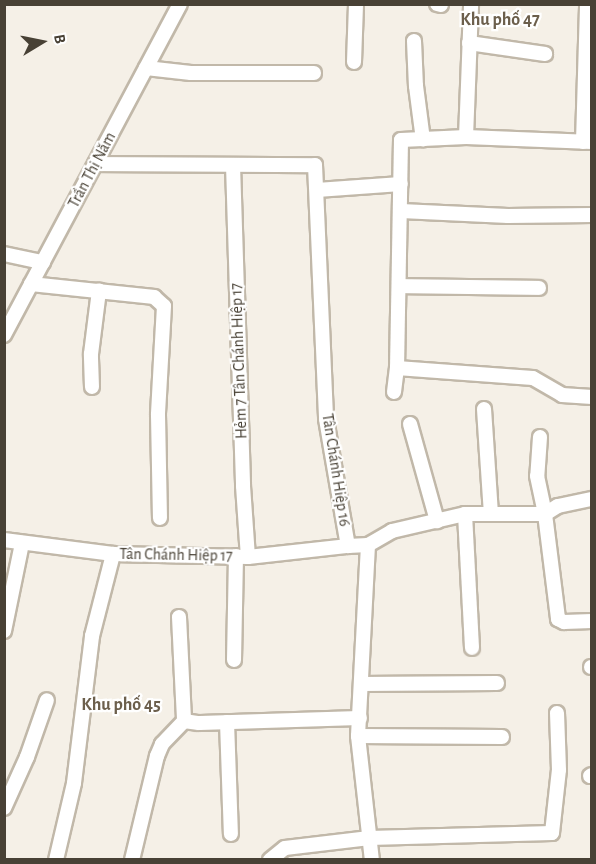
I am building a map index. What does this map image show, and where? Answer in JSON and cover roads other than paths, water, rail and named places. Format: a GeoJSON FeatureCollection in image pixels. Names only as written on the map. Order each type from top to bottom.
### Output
{"type":"FeatureCollection","features":[{"type":"Feature","properties":{"kind":"street","name":"Trần Thị Năm"},"geometry":{"type":"LineString","coordinates":[[4,335],[180,4]]}},
{"type":"Feature","properties":{"kind":"street"},"geometry":{"type":"LineString","coordinates":[[354,62],[356,4]]}},
{"type":"Feature","properties":{"kind":"street"},"geometry":{"type":"LineString","coordinates":[[466,137],[471,4]]}},
{"type":"Feature","properties":{"kind":"street"},"geometry":{"type":"LineString","coordinates":[[394,392],[398,368],[401,140],[466,137],[587,142],[587,4]]}},
{"type":"Feature","properties":{"kind":"street"},"geometry":{"type":"LineString","coordinates":[[414,41],[416,86],[423,140]]}},
{"type":"Feature","properties":{"kind":"street"},"geometry":{"type":"LineString","coordinates":[[469,43],[545,54]]}},
{"type":"Feature","properties":{"kind":"street"},"geometry":{"type":"LineString","coordinates":[[146,68],[191,73],[314,73]]}},
{"type":"Feature","properties":{"kind":"street"},"geometry":{"type":"LineString","coordinates":[[95,164],[233,165]]}},
{"type":"Feature","properties":{"kind":"street","name":"Tân Chánh Hiệp 16"},"geometry":{"type":"LineString","coordinates":[[233,165],[315,165],[326,419],[348,546],[368,545],[358,736],[372,860]]}},
{"type":"Feature","properties":{"kind":"street","name":"Hẻm 7 Tân Chánh Hiệp 17"},"geometry":{"type":"LineString","coordinates":[[233,165],[243,486],[242,557],[234,660]]}},
{"type":"Feature","properties":{"kind":"street"},"geometry":{"type":"LineString","coordinates":[[317,190],[401,184]]}},
{"type":"Feature","properties":{"kind":"street"},"geometry":{"type":"LineString","coordinates":[[401,211],[508,216],[591,215]]}},
{"type":"Feature","properties":{"kind":"street"},"geometry":{"type":"LineString","coordinates":[[4,254],[43,262]]}},
{"type":"Feature","properties":{"kind":"street"},"geometry":{"type":"LineString","coordinates":[[31,284],[154,297],[164,306],[158,415],[160,518]]}},
{"type":"Feature","properties":{"kind":"street"},"geometry":{"type":"LineString","coordinates":[[399,286],[539,288]]}},
{"type":"Feature","properties":{"kind":"street"},"geometry":{"type":"LineString","coordinates":[[92,387],[91,354],[99,291]]}},
{"type":"Feature","properties":{"kind":"street"},"geometry":{"type":"LineString","coordinates":[[398,368],[533,378],[562,395],[591,397]]}},
{"type":"Feature","properties":{"kind":"street"},"geometry":{"type":"LineString","coordinates":[[484,409],[490,514]]}},
{"type":"Feature","properties":{"kind":"street"},"geometry":{"type":"LineString","coordinates":[[410,424],[437,520]]}},
{"type":"Feature","properties":{"kind":"street"},"geometry":{"type":"LineString","coordinates":[[540,437],[537,476],[545,514],[558,619],[564,622],[591,621]]}},
{"type":"Feature","properties":{"kind":"street"},"geometry":{"type":"LineString","coordinates":[[368,545],[392,531],[465,514],[545,514],[558,506],[591,499]]}},
{"type":"Feature","properties":{"kind":"street"},"geometry":{"type":"LineString","coordinates":[[465,514],[472,648]]}},
{"type":"Feature","properties":{"kind":"street","name":"Tân Chánh Hiệp 17"},"geometry":{"type":"LineString","coordinates":[[4,540],[113,554],[242,557],[348,546]]}},
{"type":"Feature","properties":{"kind":"street"},"geometry":{"type":"LineString","coordinates":[[4,631],[22,543]]}},
{"type":"Feature","properties":{"kind":"street"},"geometry":{"type":"LineString","coordinates":[[56,860],[74,783],[92,636],[113,554]]}},
{"type":"Feature","properties":{"kind":"street"},"geometry":{"type":"LineString","coordinates":[[132,860],[157,756],[162,744],[184,721],[179,616]]}},
{"type":"Feature","properties":{"kind":"street"},"geometry":{"type":"LineString","coordinates":[[361,684],[497,683]]}},
{"type":"Feature","properties":{"kind":"street"},"geometry":{"type":"LineString","coordinates":[[4,808],[27,757],[46,700]]}},
{"type":"Feature","properties":{"kind":"street"},"geometry":{"type":"LineString","coordinates":[[270,860],[285,848],[369,838],[552,833],[559,770],[557,713]]}},
{"type":"Feature","properties":{"kind":"street"},"geometry":{"type":"LineString","coordinates":[[184,721],[360,718]]}},
{"type":"Feature","properties":{"kind":"street"},"geometry":{"type":"LineString","coordinates":[[227,722],[231,834]]}},
{"type":"Feature","properties":{"kind":"street"},"geometry":{"type":"LineString","coordinates":[[358,736],[502,737]]}},
{"type":"Feature","properties":{"kind":"district","name":"Khu phố 47"},"geometry":{"type":"Point","coordinates":[500,20]}},
{"type":"Feature","properties":{"kind":"district","name":"Khu phố 45"},"geometry":{"type":"Point","coordinates":[121,705]}}]}
